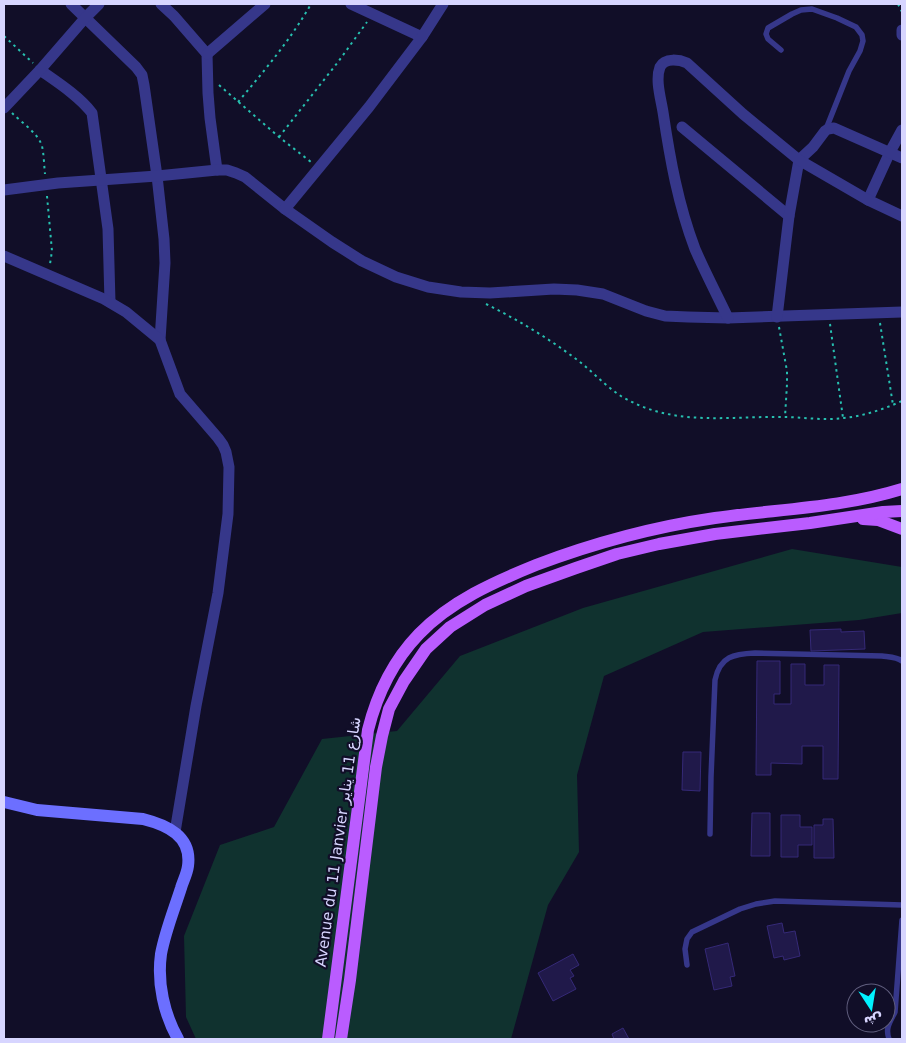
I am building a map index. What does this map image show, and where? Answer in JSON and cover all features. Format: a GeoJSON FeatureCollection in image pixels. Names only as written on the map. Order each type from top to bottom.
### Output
{"type":"FeatureCollection","features":[{"type":"Feature","properties":{"kind":"main road","name":"Avenue du 11 Janvier شارع 11 يناير"},"geometry":{"type":"LineString","coordinates":[[328,1039],[368,730],[380,691],[403,652],[420,633],[444,612],[479,590],[570,552],[616,538],[659,527],[716,518],[846,503],[902,490]]}},
{"type":"Feature","properties":{"kind":"main road","name":"Avenue du 11 Janvier شارع 11 يناير"},"geometry":{"type":"LineString","coordinates":[[341,1039],[376,767],[382,736],[389,709],[404,681],[426,649],[450,627],[484,604],[526,586],[617,554],[715,534],[902,511]]}},
{"type":"Feature","properties":{"kind":"main road"},"geometry":{"type":"LineString","coordinates":[[848,517],[878,520],[902,529]]}},
{"type":"Feature","properties":{"kind":"street"},"geometry":{"type":"LineString","coordinates":[[71,4],[142,75],[164,239],[165,263],[160,340],[180,394],[223,445],[229,467],[228,514],[218,593],[196,706],[175,832]]}},
{"type":"Feature","properties":{"kind":"street"},"geometry":{"type":"LineString","coordinates":[[4,107],[99,4]]}},
{"type":"Feature","properties":{"kind":"street"},"geometry":{"type":"LineString","coordinates":[[161,4],[207,54],[210,118],[217,170]]}},
{"type":"Feature","properties":{"kind":"street"},"geometry":{"type":"LineString","coordinates":[[207,54],[265,4]]}},
{"type":"Feature","properties":{"kind":"street"},"geometry":{"type":"LineString","coordinates":[[351,4],[422,37]]}},
{"type":"Feature","properties":{"kind":"street"},"geometry":{"type":"LineString","coordinates":[[285,209],[369,107],[422,37],[442,4]]}},
{"type":"Feature","properties":{"kind":"street"},"geometry":{"type":"LineString","coordinates":[[902,30],[902,35]]}},
{"type":"Feature","properties":{"kind":"street"},"geometry":{"type":"LineString","coordinates":[[728,318],[696,250],[681,206],[670,162],[658,75],[662,64],[666,61],[680,60],[688,63],[743,114],[799,160],[868,200],[902,216]]}},
{"type":"Feature","properties":{"kind":"street"},"geometry":{"type":"LineString","coordinates":[[40,70],[87,106],[92,113],[108,229],[110,302]]}},
{"type":"Feature","properties":{"kind":"street"},"geometry":{"type":"LineString","coordinates":[[682,127],[789,216]]}},
{"type":"Feature","properties":{"kind":"street"},"geometry":{"type":"LineString","coordinates":[[777,316],[789,216],[799,160],[813,147],[825,131],[834,128],[902,158]]}},
{"type":"Feature","properties":{"kind":"street"},"geometry":{"type":"LineString","coordinates":[[868,200],[902,130]]}},
{"type":"Feature","properties":{"kind":"street"},"geometry":{"type":"LineString","coordinates":[[4,190],[227,170],[245,177],[285,209],[362,261],[396,277],[428,287],[461,292],[490,293],[554,289],[576,290],[603,294],[646,311],[665,316],[728,318],[902,312]]}},
{"type":"Feature","properties":{"kind":"street"},"geometry":{"type":"LineString","coordinates":[[4,256],[110,302],[126,312],[160,340]]}},
{"type":"Feature","properties":{"kind":"street"},"geometry":{"type":"LineString","coordinates":[[4,802],[36,810],[143,819],[170,828],[182,840],[187,853],[188,868],[161,952],[160,976],[161,989],[168,1016],[178,1039]]}},
{"type":"Feature","properties":{"kind":"lane"},"geometry":{"type":"LineString","coordinates":[[781,50],[768,39],[766,34],[768,28],[801,10],[812,9],[837,18],[856,27],[862,35],[863,41],[860,51],[849,71],[825,131]]}},
{"type":"Feature","properties":{"kind":"lane"},"geometry":{"type":"LineString","coordinates":[[710,834],[715,680],[718,669],[726,659],[739,654],[755,653],[882,656],[893,657],[902,661]]}},
{"type":"Feature","properties":{"kind":"lane"},"geometry":{"type":"LineString","coordinates":[[687,965],[685,949],[687,939],[692,932],[740,909],[756,904],[775,901],[902,905]]}},
{"type":"Feature","properties":{"kind":"lane"},"geometry":{"type":"LineString","coordinates":[[889,1039],[888,1024],[895,1012],[902,920]]}},
{"type":"Feature","properties":{"kind":"path"},"geometry":{"type":"LineString","coordinates":[[238,102],[290,38],[311,4]]}},
{"type":"Feature","properties":{"kind":"path"},"geometry":{"type":"LineString","coordinates":[[898,4],[902,12]]}},
{"type":"Feature","properties":{"kind":"path"},"geometry":{"type":"LineString","coordinates":[[279,137],[338,62],[372,14]]}},
{"type":"Feature","properties":{"kind":"path"},"geometry":{"type":"LineString","coordinates":[[4,36],[40,70]]}},
{"type":"Feature","properties":{"kind":"path"},"geometry":{"type":"LineString","coordinates":[[207,75],[279,137],[319,168]]}},
{"type":"Feature","properties":{"kind":"path"},"geometry":{"type":"LineString","coordinates":[[4,107],[36,135],[42,147],[52,251],[49,275]]}},
{"type":"Feature","properties":{"kind":"path"},"geometry":{"type":"LineString","coordinates":[[479,301],[514,318],[554,343],[580,362],[614,392],[651,411],[673,416],[704,419],[785,417],[824,419],[865,414],[902,401]]}},
{"type":"Feature","properties":{"kind":"path"},"geometry":{"type":"LineString","coordinates":[[878,314],[893,405]]}},
{"type":"Feature","properties":{"kind":"path"},"geometry":{"type":"LineString","coordinates":[[829,315],[842,418]]}},
{"type":"Feature","properties":{"kind":"path"},"geometry":{"type":"LineString","coordinates":[[777,316],[788,384],[785,417]]}},
{"type":"Feature","properties":{"kind":"green space"},"geometry":{"type":"Polygon","coordinates":[[[792,549],[902,567],[902,613],[859,620],[703,632],[604,676],[577,775],[579,852],[548,905],[511,1039],[196,1039],[186,1017],[184,936],[220,845],[274,827],[322,739],[397,731],[460,656],[583,608],[792,549]]]}},
{"type":"Feature","properties":{"kind":"building"},"geometry":{"type":"Polygon","coordinates":[[[841,629],[841,632],[864,631],[865,649],[811,651],[810,630],[841,629]]]}},
{"type":"Feature","properties":{"kind":"building"},"geometry":{"type":"Polygon","coordinates":[[[757,661],[780,661],[780,694],[774,694],[774,704],[791,704],[791,664],[805,664],[805,685],[824,685],[824,665],[839,665],[838,779],[823,779],[823,746],[802,746],[802,764],[771,763],[771,775],[756,775],[757,661]]]}},
{"type":"Feature","properties":{"kind":"building"},"geometry":{"type":"Polygon","coordinates":[[[683,752],[701,752],[700,791],[682,790],[683,752]]]}},
{"type":"Feature","properties":{"kind":"building"},"geometry":{"type":"Polygon","coordinates":[[[752,813],[770,813],[770,856],[751,856],[752,813]]]}},
{"type":"Feature","properties":{"kind":"building"},"geometry":{"type":"Polygon","coordinates":[[[781,815],[800,815],[800,827],[812,827],[812,845],[798,845],[798,857],[781,857],[781,815]]]}},
{"type":"Feature","properties":{"kind":"building"},"geometry":{"type":"Polygon","coordinates":[[[823,819],[833,819],[834,858],[814,858],[814,825],[823,825],[823,819]]]}},
{"type":"Feature","properties":{"kind":"building"},"geometry":{"type":"Polygon","coordinates":[[[782,923],[784,933],[795,931],[800,956],[784,960],[783,956],[774,958],[767,926],[782,923]]]}},
{"type":"Feature","properties":{"kind":"building"},"geometry":{"type":"Polygon","coordinates":[[[728,943],[735,976],[730,977],[732,986],[714,990],[705,949],[728,943]]]}},
{"type":"Feature","properties":{"kind":"building"},"geometry":{"type":"Polygon","coordinates":[[[573,954],[579,965],[570,970],[574,976],[570,978],[576,989],[553,1001],[538,973],[573,954]]]}},
{"type":"Feature","properties":{"kind":"building"},"geometry":{"type":"Polygon","coordinates":[[[623,1028],[629,1039],[614,1039],[612,1034],[623,1028]]]}}]}
